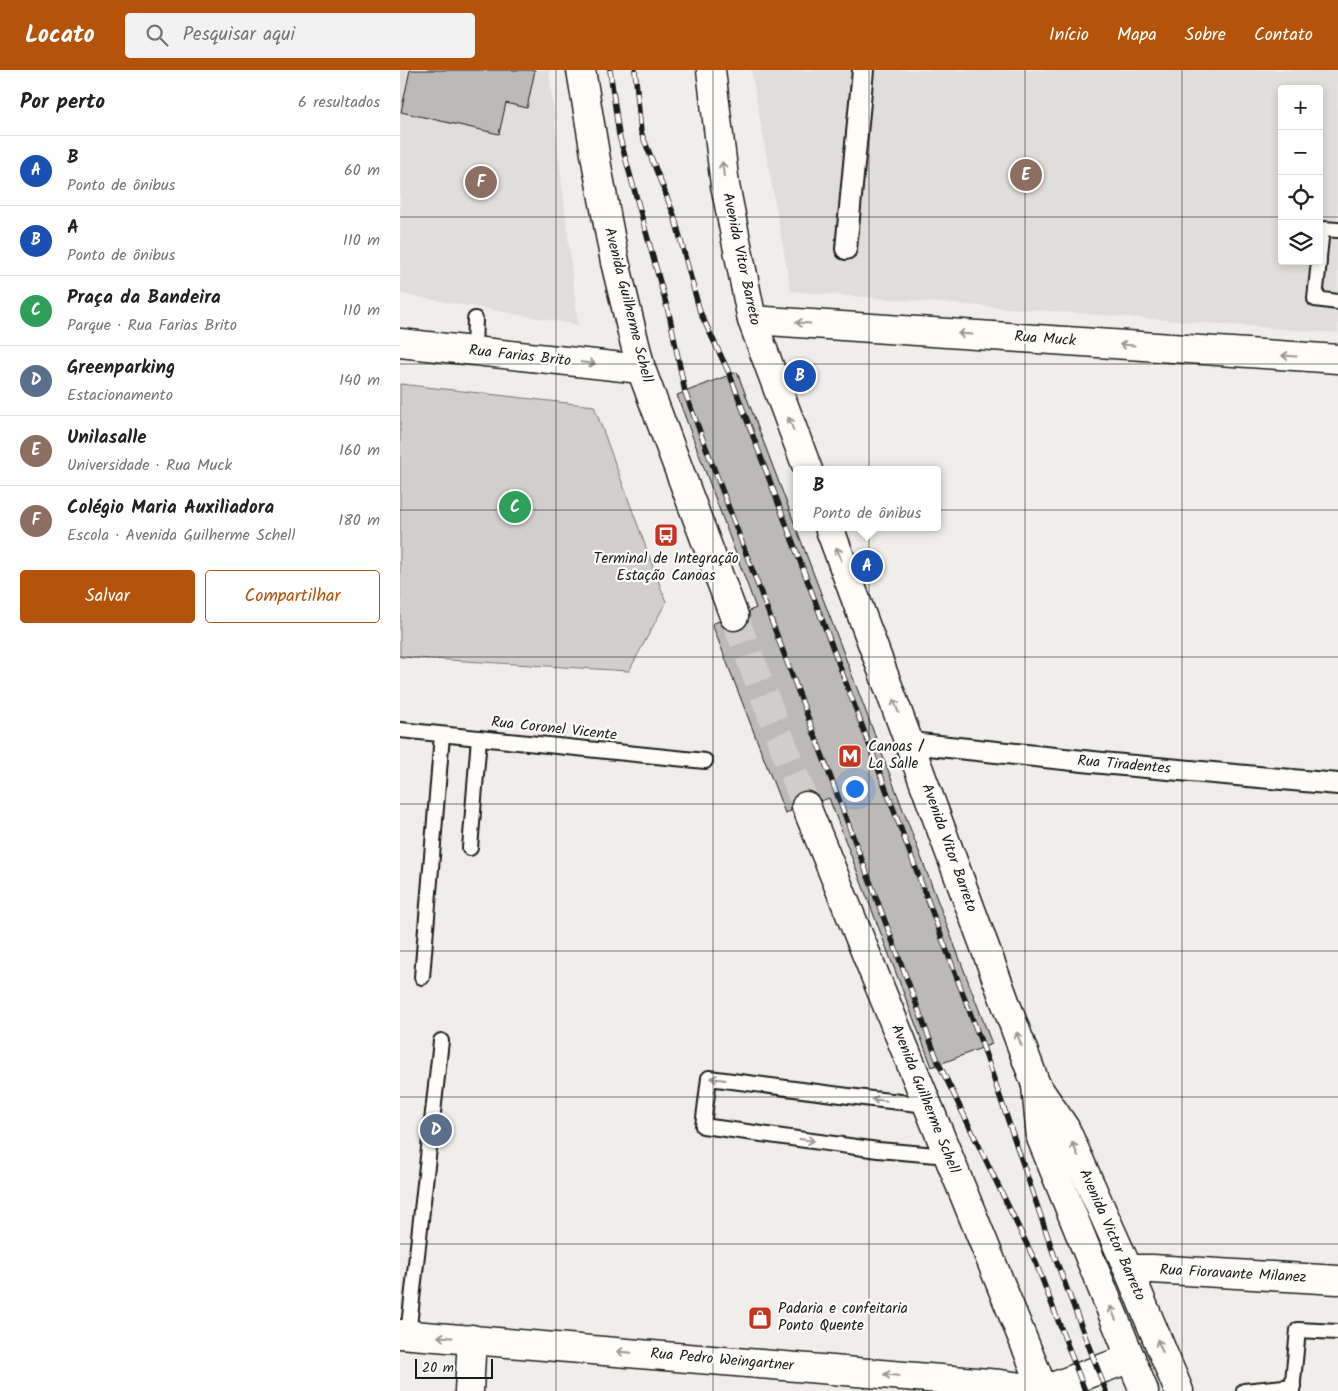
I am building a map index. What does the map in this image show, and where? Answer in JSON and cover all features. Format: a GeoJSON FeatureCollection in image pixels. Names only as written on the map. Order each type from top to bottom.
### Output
{"type":"FeatureCollection","features":[{"type":"Feature","properties":{"kind":"main road","name":"Avenida Guilherme Schell"},"geometry":{"type":"LineString","coordinates":[[581,70],[615,262],[641,370],[734,616]]}},
{"type":"Feature","properties":{"kind":"main road","name":"Avenida Vitor Barreto"},"geometry":{"type":"LineString","coordinates":[[711,70],[725,185],[752,320],[807,466]]}},
{"type":"Feature","properties":{"kind":"main road","name":"Rua Muck"},"geometry":{"type":"LineString","coordinates":[[752,320],[1338,359]]}},
{"type":"Feature","properties":{"kind":"main road","name":"Rua Farias Brito"},"geometry":{"type":"LineString","coordinates":[[400,343],[641,370]]}},
{"type":"Feature","properties":{"kind":"main road","name":"Avenida Vitor Barreto"},"geometry":{"type":"LineString","coordinates":[[830,531],[1036,1085]]}},
{"type":"Feature","properties":{"kind":"main road","name":"Avenida Guilherme Schell"},"geometry":{"type":"LineString","coordinates":[[806,806],[1044,1390]]}},
{"type":"Feature","properties":{"kind":"main road","name":"Avenida Victor Barreto"},"geometry":{"type":"LineString","coordinates":[[1036,1085],[1065,1128],[1128,1269],[1179,1391]]}},
{"type":"Feature","properties":{"kind":"main road"},"geometry":{"type":"LineString","coordinates":[[1036,1085],[1041,1138],[1144,1391]]}},
{"type":"Feature","properties":{"kind":"main road","name":"Rua Fioravante Milanez"},"geometry":{"type":"LineString","coordinates":[[1128,1269],[1338,1280]]}},
{"type":"Feature","properties":{"kind":"main road","name":"Rua Pedro Weingartner"},"geometry":{"type":"LineString","coordinates":[[404,1334],[1000,1384],[1044,1390]]}},
{"type":"Feature","properties":{"kind":"main road"},"geometry":{"type":"LineString","coordinates":[[470,1391],[472,1339]]}},
{"type":"Feature","properties":{"kind":"main road"},"geometry":{"type":"LineString","coordinates":[[1044,1390],[1131,1358]]}},
{"type":"Feature","properties":{"kind":"street"},"geometry":{"type":"LineString","coordinates":[[846,250],[863,70]]}},
{"type":"Feature","properties":{"kind":"street","name":"Rua Tiradentes"},"geometry":{"type":"LineString","coordinates":[[910,743],[1112,764],[1338,784]]}},
{"type":"Feature","properties":{"kind":"lane"},"geometry":{"type":"LineString","coordinates":[[1323,229],[1338,230]]}},
{"type":"Feature","properties":{"kind":"lane"},"geometry":{"type":"LineString","coordinates":[[1319,265],[1315,299],[1338,302]]}},
{"type":"Feature","properties":{"kind":"lane"},"geometry":{"type":"LineString","coordinates":[[474,352],[475,319]]}},
{"type":"Feature","properties":{"kind":"lane","name":"Rua Coronel Vicente"},"geometry":{"type":"LineString","coordinates":[[400,730],[705,760]]}},
{"type":"Feature","properties":{"kind":"lane"},"geometry":{"type":"LineString","coordinates":[[422,977],[442,735]]}},
{"type":"Feature","properties":{"kind":"lane"},"geometry":{"type":"LineString","coordinates":[[470,848],[479,738]]}},
{"type":"Feature","properties":{"kind":"lane"},"geometry":{"type":"LineString","coordinates":[[404,1334],[441,1041]]}},
{"type":"Feature","properties":{"kind":"lane"},"geometry":{"type":"LineString","coordinates":[[928,1104],[872,1099],[709,1078],[703,1126],[878,1150],[948,1156]]}},
{"type":"Feature","properties":{"kind":"lane"},"geometry":{"type":"LineString","coordinates":[[1244,1391],[1292,1388],[1298,1330],[1338,1332]]}},
{"type":"Feature","properties":{"kind":"shaded area"},"geometry":{"type":"Polygon","coordinates":[[[400,70],[549,70],[578,325],[400,294],[400,70]]]}},
{"type":"Feature","properties":{"kind":"shaded area"},"geometry":{"type":"Polygon","coordinates":[[[751,70],[1338,70],[1338,333],[791,291],[751,70]]]}},
{"type":"Feature","properties":{"kind":"shaded area"},"geometry":{"type":"Polygon","coordinates":[[[400,384],[594,406],[666,602],[629,671],[400,657],[400,384]]]}},
{"type":"Feature","properties":{"kind":"building"},"geometry":{"type":"Polygon","coordinates":[[[410,70],[535,70],[527,108],[506,103],[499,134],[401,112],[410,70]]]}},
{"type":"Feature","properties":{"kind":"building"},"geometry":{"type":"Polygon","coordinates":[[[737,372],[793,520],[793,531],[797,531],[992,1044],[932,1067],[829,798],[821,801],[815,793],[801,791],[793,797],[791,811],[785,813],[712,624],[719,621],[724,628],[739,631],[746,626],[749,611],[756,608],[677,395],[737,372]]]}},
{"type":"Feature","properties":{"kind":"tunnel"},"geometry":{"type":"LineString","coordinates":[[734,616],[806,806]]}},
{"type":"Feature","properties":{"kind":"railway"},"geometry":{"type":"LineString","coordinates":[[610,70],[619,135],[670,318],[685,392],[939,1064],[1036,1263],[1085,1391]]}},
{"type":"Feature","properties":{"kind":"railway"},"geometry":{"type":"LineString","coordinates":[[635,70],[641,132],[674,215],[700,312],[730,375],[983,1047],[1054,1255],[1106,1391]]}},
{"type":"Feature","properties":{"kind":"place","name":"Unilasalle"},"geometry":{"type":"Point","coordinates":[1026,175]}},
{"type":"Feature","properties":{"kind":"place","name":"Colégio Maria Auxiliadora"},"geometry":{"type":"Point","coordinates":[481,182]}},
{"type":"Feature","properties":{"kind":"place","name":"A"},"geometry":{"type":"Point","coordinates":[800,376]}},
{"type":"Feature","properties":{"kind":"place","name":"Praça da Bandeira"},"geometry":{"type":"Point","coordinates":[515,507]}},
{"type":"Feature","properties":{"kind":"place","name":"Terminal de Integração Estação Canoas"},"geometry":{"type":"Point","coordinates":[666,535]}},
{"type":"Feature","properties":{"kind":"place","name":"B"},"geometry":{"type":"Point","coordinates":[867,566]}},
{"type":"Feature","properties":{"kind":"place","name":"Canoas / La Salle"},"geometry":{"type":"Point","coordinates":[850,756]}},
{"type":"Feature","properties":{"kind":"place","name":"Greenparking"},"geometry":{"type":"Point","coordinates":[436,1130]}},
{"type":"Feature","properties":{"kind":"place","name":"Padaria e confeitaria Ponto Quente"},"geometry":{"type":"Point","coordinates":[760,1318]}}]}
